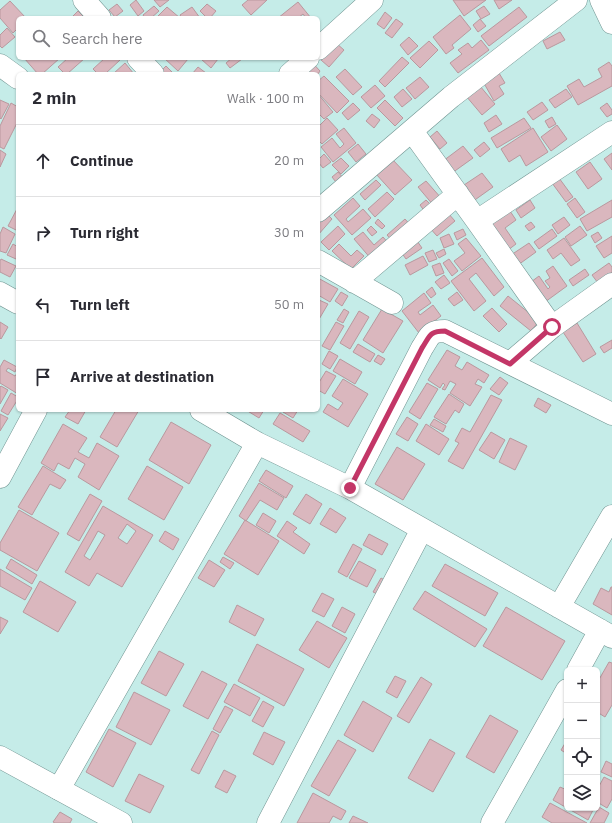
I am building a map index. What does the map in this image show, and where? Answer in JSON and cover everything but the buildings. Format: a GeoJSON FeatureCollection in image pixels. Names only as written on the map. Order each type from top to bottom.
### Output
{"type":"FeatureCollection","features":[{"type":"Feature","properties":{"kind":"street"},"geometry":{"type":"LineString","coordinates":[[84,0],[98,16]]}},
{"type":"Feature","properties":{"kind":"street"},"geometry":{"type":"LineString","coordinates":[[320,47],[372,0]]}},
{"type":"Feature","properties":{"kind":"street"},"geometry":{"type":"LineString","coordinates":[[320,209],[451,97],[576,0]]}},
{"type":"Feature","properties":{"kind":"street"},"geometry":{"type":"LineString","coordinates":[[601,0],[612,23]]}},
{"type":"Feature","properties":{"kind":"street"},"geometry":{"type":"LineString","coordinates":[[140,60],[151,72]]}},
{"type":"Feature","properties":{"kind":"street"},"geometry":{"type":"LineString","coordinates":[[292,72],[306,60]]}},
{"type":"Feature","properties":{"kind":"street"},"geometry":{"type":"LineString","coordinates":[[0,66],[16,77]]}},
{"type":"Feature","properties":{"kind":"street"},"geometry":{"type":"LineString","coordinates":[[412,131],[552,327]]}},
{"type":"Feature","properties":{"kind":"street"},"geometry":{"type":"LineString","coordinates":[[477,222],[612,132]]}},
{"type":"Feature","properties":{"kind":"street"},"geometry":{"type":"LineString","coordinates":[[354,282],[458,194]]}},
{"type":"Feature","properties":{"kind":"street"},"geometry":{"type":"LineString","coordinates":[[320,262],[392,303]]}},
{"type":"Feature","properties":{"kind":"street"},"geometry":{"type":"LineString","coordinates":[[510,364],[552,327],[612,284]]}},
{"type":"Feature","properties":{"kind":"street"},"geometry":{"type":"LineString","coordinates":[[0,293],[16,302]]}},
{"type":"Feature","properties":{"kind":"street"},"geometry":{"type":"LineString","coordinates":[[350,488],[422,348],[431,334],[437,331],[445,331],[612,414]]}},
{"type":"Feature","properties":{"kind":"street"},"geometry":{"type":"LineString","coordinates":[[1,471],[35,412]]}},
{"type":"Feature","properties":{"kind":"street"},"geometry":{"type":"LineString","coordinates":[[204,412],[257,443],[350,488],[606,633],[580,667]]}},
{"type":"Feature","properties":{"kind":"street"},"geometry":{"type":"LineString","coordinates":[[59,789],[257,443]]}},
{"type":"Feature","properties":{"kind":"street"},"geometry":{"type":"LineString","coordinates":[[559,607],[612,516]]}},
{"type":"Feature","properties":{"kind":"street"},"geometry":{"type":"LineString","coordinates":[[268,823],[422,529]]}},
{"type":"Feature","properties":{"kind":"street"},"geometry":{"type":"LineString","coordinates":[[492,823],[564,695]]}},
{"type":"Feature","properties":{"kind":"street"},"geometry":{"type":"LineString","coordinates":[[0,757],[121,823]]}},
{"type":"Feature","properties":{"kind":"route"},"geometry":{"type":"LineString","coordinates":[[350,488],[422,348],[431,334],[437,331],[445,331],[510,364],[552,327]]}}]}
